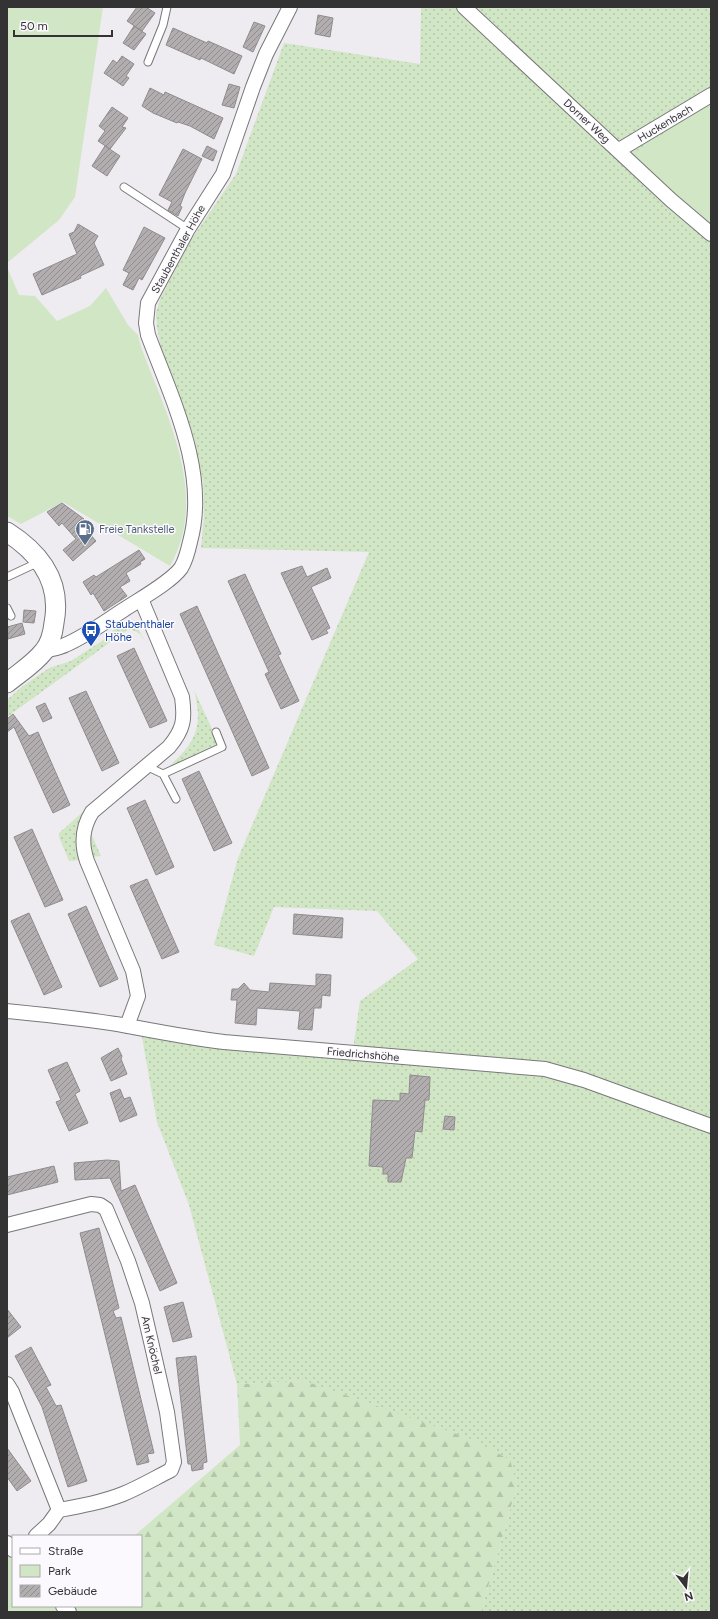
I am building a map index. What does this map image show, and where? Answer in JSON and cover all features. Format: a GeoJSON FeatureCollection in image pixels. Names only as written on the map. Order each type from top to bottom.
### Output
{"type":"FeatureCollection","features":[{"type":"Feature","properties":{"kind":"main road"},"geometry":{"type":"LineString","coordinates":[[7,532],[22,541],[41,561],[49,574],[53,587],[56,612],[52,633],[45,651],[7,684]]}},
{"type":"Feature","properties":{"kind":"street","name":"Staubenthaler Höhe"},"geometry":{"type":"LineString","coordinates":[[45,651],[65,645],[141,599],[171,578],[186,560],[194,528],[194,473],[190,452],[148,335],[146,323],[148,303],[188,229],[223,174],[255,81],[266,54],[290,7]]}},
{"type":"Feature","properties":{"kind":"street","name":"Dorner Weg"},"geometry":{"type":"LineString","coordinates":[[464,7],[671,200],[711,234]]}},
{"type":"Feature","properties":{"kind":"street","name":"Huckenbach"},"geometry":{"type":"LineString","coordinates":[[619,150],[711,95]]}},
{"type":"Feature","properties":{"kind":"street"},"geometry":{"type":"LineString","coordinates":[[127,1026],[138,996],[133,971],[87,861],[83,846],[83,833],[87,820],[92,812],[169,747],[178,736],[183,724],[184,710],[182,697],[141,599]]}},
{"type":"Feature","properties":{"kind":"street","name":"Friedrichshöhe"},"geometry":{"type":"LineString","coordinates":[[7,1011],[49,1015],[127,1026],[187,1038],[224,1042],[545,1069],[584,1080],[711,1126]]}},
{"type":"Feature","properties":{"kind":"street","name":"Am Knöchel"},"geometry":{"type":"LineString","coordinates":[[7,1225],[91,1204],[100,1205],[106,1209],[128,1261],[142,1303],[167,1412],[174,1462],[171,1470],[146,1484],[122,1494],[89,1504],[59,1510]]}},
{"type":"Feature","properties":{"kind":"street"},"geometry":{"type":"LineString","coordinates":[[7,1384],[12,1392],[59,1510],[49,1524],[37,1535]]}},
{"type":"Feature","properties":{"kind":"lane"},"geometry":{"type":"LineString","coordinates":[[148,62],[163,25],[167,7]]}},
{"type":"Feature","properties":{"kind":"lane"},"geometry":{"type":"LineString","coordinates":[[124,188],[188,229]]}},
{"type":"Feature","properties":{"kind":"lane"},"geometry":{"type":"LineString","coordinates":[[7,577],[41,561]]}},
{"type":"Feature","properties":{"kind":"lane"},"geometry":{"type":"LineString","coordinates":[[7,608],[11,616]]}},
{"type":"Feature","properties":{"kind":"lane"},"geometry":{"type":"LineString","coordinates":[[163,774],[222,746],[216,732]]}},
{"type":"Feature","properties":{"kind":"lane"},"geometry":{"type":"LineString","coordinates":[[146,766],[163,774],[176,799]]}},
{"type":"Feature","properties":{"kind":"green space"},"geometry":{"type":"Polygon","coordinates":[[[7,7],[103,7],[75,197],[59,220],[7,263],[7,7]]]}},
{"type":"Feature","properties":{"kind":"green space"},"geometry":{"type":"Polygon","coordinates":[[[421,7],[711,7],[711,1612],[481,1612],[517,1485],[305,1381],[237,1384],[189,1205],[157,1122],[142,1037],[186,1041],[353,1049],[360,1001],[418,959],[377,911],[274,907],[254,956],[214,945],[238,858],[369,552],[201,548],[204,516],[203,482],[194,438],[161,348],[156,313],[160,299],[189,243],[236,174],[284,43],[420,64],[421,7]]]}},
{"type":"Feature","properties":{"kind":"green space"},"geometry":{"type":"Polygon","coordinates":[[[711,103],[711,223],[702,219],[632,154],[711,103]]]}},
{"type":"Feature","properties":{"kind":"green space"},"geometry":{"type":"Polygon","coordinates":[[[7,267],[19,295],[35,296],[57,321],[90,306],[106,288],[128,325],[138,335],[141,347],[172,427],[180,455],[185,484],[186,512],[181,539],[170,566],[63,502],[21,524],[7,516],[7,267]]]}},
{"type":"Feature","properties":{"kind":"green space"},"geometry":{"type":"Polygon","coordinates":[[[129,621],[136,625],[145,641],[140,634],[133,630],[127,630],[7,717],[7,700],[23,686],[49,668],[71,661],[108,637],[115,628],[129,621]]]}},
{"type":"Feature","properties":{"kind":"green space"},"geometry":{"type":"Polygon","coordinates":[[[194,690],[219,744],[166,769],[184,751],[195,734],[198,715],[194,690]]]}},
{"type":"Feature","properties":{"kind":"green space"},"geometry":{"type":"Polygon","coordinates":[[[93,803],[82,824],[78,836],[78,851],[80,860],[69,861],[59,837],[59,833],[93,803]]]}},
{"type":"Feature","properties":{"kind":"green space"},"geometry":{"type":"Polygon","coordinates":[[[90,831],[101,856],[91,857],[89,851],[90,831]]]}},
{"type":"Feature","properties":{"kind":"green space"},"geometry":{"type":"Polygon","coordinates":[[[305,1381],[474,1440],[510,1460],[517,1485],[481,1612],[7,1612],[7,1557],[12,1558],[12,1607],[142,1607],[142,1535],[135,1535],[240,1445],[237,1384],[305,1381]]]}},
{"type":"Feature","properties":{"kind":"building"},"geometry":{"type":"Polygon","coordinates":[[[137,7],[146,7],[155,13],[142,31],[127,21],[137,7]]]}},
{"type":"Feature","properties":{"kind":"building"},"geometry":{"type":"Polygon","coordinates":[[[318,15],[333,18],[330,37],[315,34],[318,15]]]}},
{"type":"Feature","properties":{"kind":"building"},"geometry":{"type":"Polygon","coordinates":[[[254,22],[265,26],[253,52],[243,47],[254,22]]]}},
{"type":"Feature","properties":{"kind":"building"},"geometry":{"type":"Polygon","coordinates":[[[134,26],[146,34],[134,50],[123,43],[134,26]]]}},
{"type":"Feature","properties":{"kind":"building"},"geometry":{"type":"Polygon","coordinates":[[[173,28],[242,56],[234,74],[201,58],[200,60],[166,45],[173,28]]]}},
{"type":"Feature","properties":{"kind":"building"},"geometry":{"type":"Polygon","coordinates":[[[122,56],[134,64],[126,76],[129,78],[123,86],[104,73],[113,60],[117,63],[122,56]]]}},
{"type":"Feature","properties":{"kind":"building"},"geometry":{"type":"Polygon","coordinates":[[[229,84],[240,87],[234,108],[222,105],[229,84]]]}},
{"type":"Feature","properties":{"kind":"building"},"geometry":{"type":"Polygon","coordinates":[[[150,88],[164,95],[165,92],[223,118],[214,139],[190,126],[177,123],[153,113],[142,106],[150,88]]]}},
{"type":"Feature","properties":{"kind":"building"},"geometry":{"type":"Polygon","coordinates":[[[112,107],[128,118],[122,127],[126,128],[110,149],[98,141],[105,131],[99,126],[112,107]]]}},
{"type":"Feature","properties":{"kind":"building"},"geometry":{"type":"Polygon","coordinates":[[[105,146],[120,156],[107,176],[92,166],[105,146]]]}},
{"type":"Feature","properties":{"kind":"building"},"geometry":{"type":"Polygon","coordinates":[[[207,146],[217,151],[213,161],[202,156],[207,146]]]}},
{"type":"Feature","properties":{"kind":"building"},"geometry":{"type":"Polygon","coordinates":[[[183,149],[202,159],[185,193],[180,206],[182,207],[178,216],[168,210],[172,202],[159,195],[183,149]]]}},
{"type":"Feature","properties":{"kind":"building"},"geometry":{"type":"Polygon","coordinates":[[[78,224],[98,236],[94,243],[104,265],[80,276],[81,278],[42,295],[33,274],[77,254],[69,234],[74,232],[78,224]]]}},
{"type":"Feature","properties":{"kind":"building"},"geometry":{"type":"Polygon","coordinates":[[[144,227],[165,238],[142,280],[139,278],[133,290],[123,285],[129,273],[123,270],[144,227]]]}},
{"type":"Feature","properties":{"kind":"building"},"geometry":{"type":"Polygon","coordinates":[[[62,503],[84,519],[81,524],[96,541],[73,561],[63,550],[76,539],[62,523],[59,526],[47,512],[62,503]]]}},
{"type":"Feature","properties":{"kind":"building"},"geometry":{"type":"Polygon","coordinates":[[[139,550],[145,559],[140,562],[141,564],[126,573],[130,581],[120,587],[127,596],[104,611],[93,593],[91,595],[83,582],[94,575],[96,577],[139,550]]]}},
{"type":"Feature","properties":{"kind":"building"},"geometry":{"type":"Polygon","coordinates":[[[302,566],[307,577],[327,568],[331,578],[311,587],[330,628],[326,630],[328,633],[312,640],[281,573],[302,566]]]}},
{"type":"Feature","properties":{"kind":"building"},"geometry":{"type":"Polygon","coordinates":[[[245,574],[281,654],[278,655],[299,701],[281,709],[265,674],[269,672],[228,581],[245,574]]]}},
{"type":"Feature","properties":{"kind":"building"},"geometry":{"type":"Polygon","coordinates":[[[197,606],[269,768],[252,776],[180,614],[197,606]]]}},
{"type":"Feature","properties":{"kind":"building"},"geometry":{"type":"Polygon","coordinates":[[[24,610],[36,611],[34,623],[23,622],[24,610]]]}},
{"type":"Feature","properties":{"kind":"building"},"geometry":{"type":"Polygon","coordinates":[[[22,623],[25,634],[8,639],[7,627],[22,623]]]}},
{"type":"Feature","properties":{"kind":"building"},"geometry":{"type":"Polygon","coordinates":[[[134,648],[167,721],[150,728],[117,656],[134,648]]]}},
{"type":"Feature","properties":{"kind":"building"},"geometry":{"type":"Polygon","coordinates":[[[86,691],[119,763],[102,771],[69,698],[86,691]]]}},
{"type":"Feature","properties":{"kind":"building"},"geometry":{"type":"Polygon","coordinates":[[[45,703],[52,718],[43,722],[36,707],[45,703]]]}},
{"type":"Feature","properties":{"kind":"building"},"geometry":{"type":"Polygon","coordinates":[[[13,714],[29,736],[38,732],[70,805],[53,813],[14,727],[7,732],[7,719],[13,714]]]}},
{"type":"Feature","properties":{"kind":"building"},"geometry":{"type":"Polygon","coordinates":[[[199,771],[232,843],[214,851],[182,779],[199,771]]]}},
{"type":"Feature","properties":{"kind":"building"},"geometry":{"type":"Polygon","coordinates":[[[145,800],[174,867],[156,875],[127,808],[145,800]]]}},
{"type":"Feature","properties":{"kind":"building"},"geometry":{"type":"Polygon","coordinates":[[[32,829],[63,900],[45,907],[14,837],[32,829]]]}},
{"type":"Feature","properties":{"kind":"building"},"geometry":{"type":"Polygon","coordinates":[[[147,879],[179,952],[162,959],[130,886],[147,879]]]}},
{"type":"Feature","properties":{"kind":"building"},"geometry":{"type":"Polygon","coordinates":[[[86,906],[118,979],[100,987],[68,914],[86,906]]]}},
{"type":"Feature","properties":{"kind":"building"},"geometry":{"type":"Polygon","coordinates":[[[29,913],[62,987],[44,995],[11,921],[29,913]]]}},
{"type":"Feature","properties":{"kind":"building"},"geometry":{"type":"Polygon","coordinates":[[[294,914],[343,918],[342,938],[293,934],[294,914]]]}},
{"type":"Feature","properties":{"kind":"building"},"geometry":{"type":"Polygon","coordinates":[[[316,974],[331,975],[330,996],[322,995],[321,1008],[314,1008],[312,1030],[298,1029],[300,1011],[257,1008],[256,1025],[235,1023],[237,1000],[231,1000],[232,989],[238,989],[244,983],[250,990],[269,992],[270,983],[316,986],[316,974]]]}},
{"type":"Feature","properties":{"kind":"building"},"geometry":{"type":"Polygon","coordinates":[[[118,1048],[127,1074],[111,1081],[101,1058],[118,1048]]]}},
{"type":"Feature","properties":{"kind":"building"},"geometry":{"type":"Polygon","coordinates":[[[67,1062],[80,1091],[75,1094],[88,1123],[69,1131],[56,1102],[61,1100],[48,1070],[67,1062]]]}},
{"type":"Feature","properties":{"kind":"building"},"geometry":{"type":"Polygon","coordinates":[[[410,1075],[430,1077],[429,1100],[425,1100],[422,1132],[415,1131],[412,1158],[406,1158],[401,1182],[388,1182],[388,1174],[383,1174],[383,1167],[369,1166],[373,1100],[400,1101],[400,1093],[409,1094],[410,1075]]]}},
{"type":"Feature","properties":{"kind":"building"},"geometry":{"type":"Polygon","coordinates":[[[120,1089],[124,1099],[130,1097],[137,1115],[120,1122],[110,1093],[120,1089]]]}},
{"type":"Feature","properties":{"kind":"building"},"geometry":{"type":"Polygon","coordinates":[[[445,1116],[455,1117],[454,1130],[443,1129],[445,1116]]]}},
{"type":"Feature","properties":{"kind":"building"},"geometry":{"type":"Polygon","coordinates":[[[107,1160],[119,1161],[121,1191],[135,1185],[177,1283],[160,1291],[110,1178],[75,1180],[74,1163],[107,1160]]]}},
{"type":"Feature","properties":{"kind":"building"},"geometry":{"type":"Polygon","coordinates":[[[54,1166],[58,1182],[7,1195],[7,1177],[54,1166]]]}},
{"type":"Feature","properties":{"kind":"building"},"geometry":{"type":"Polygon","coordinates":[[[99,1228],[119,1308],[113,1311],[116,1318],[121,1317],[154,1453],[147,1454],[149,1462],[137,1465],[80,1233],[99,1228]]]}},
{"type":"Feature","properties":{"kind":"building"},"geometry":{"type":"Polygon","coordinates":[[[183,1302],[192,1337],[173,1342],[164,1307],[183,1302]]]}},
{"type":"Feature","properties":{"kind":"building"},"geometry":{"type":"Polygon","coordinates":[[[7,1309],[21,1327],[7,1338],[7,1309]]]}},
{"type":"Feature","properties":{"kind":"building"},"geometry":{"type":"Polygon","coordinates":[[[31,1347],[51,1385],[46,1387],[56,1406],[61,1405],[87,1481],[68,1487],[42,1407],[15,1356],[31,1347]]]}},
{"type":"Feature","properties":{"kind":"building"},"geometry":{"type":"Polygon","coordinates":[[[196,1356],[207,1462],[203,1463],[203,1469],[192,1471],[191,1464],[188,1464],[176,1358],[196,1356]]]}},
{"type":"Feature","properties":{"kind":"building"},"geometry":{"type":"Polygon","coordinates":[[[7,1448],[31,1481],[17,1491],[7,1477],[7,1448]]]}},
{"type":"Feature","properties":{"kind":"place","name":"Freie Tankstelle"},"geometry":{"type":"Point","coordinates":[85,546]}},
{"type":"Feature","properties":{"kind":"place","name":"Staubenthaler Höhe"},"geometry":{"type":"Point","coordinates":[91,647]}}]}
